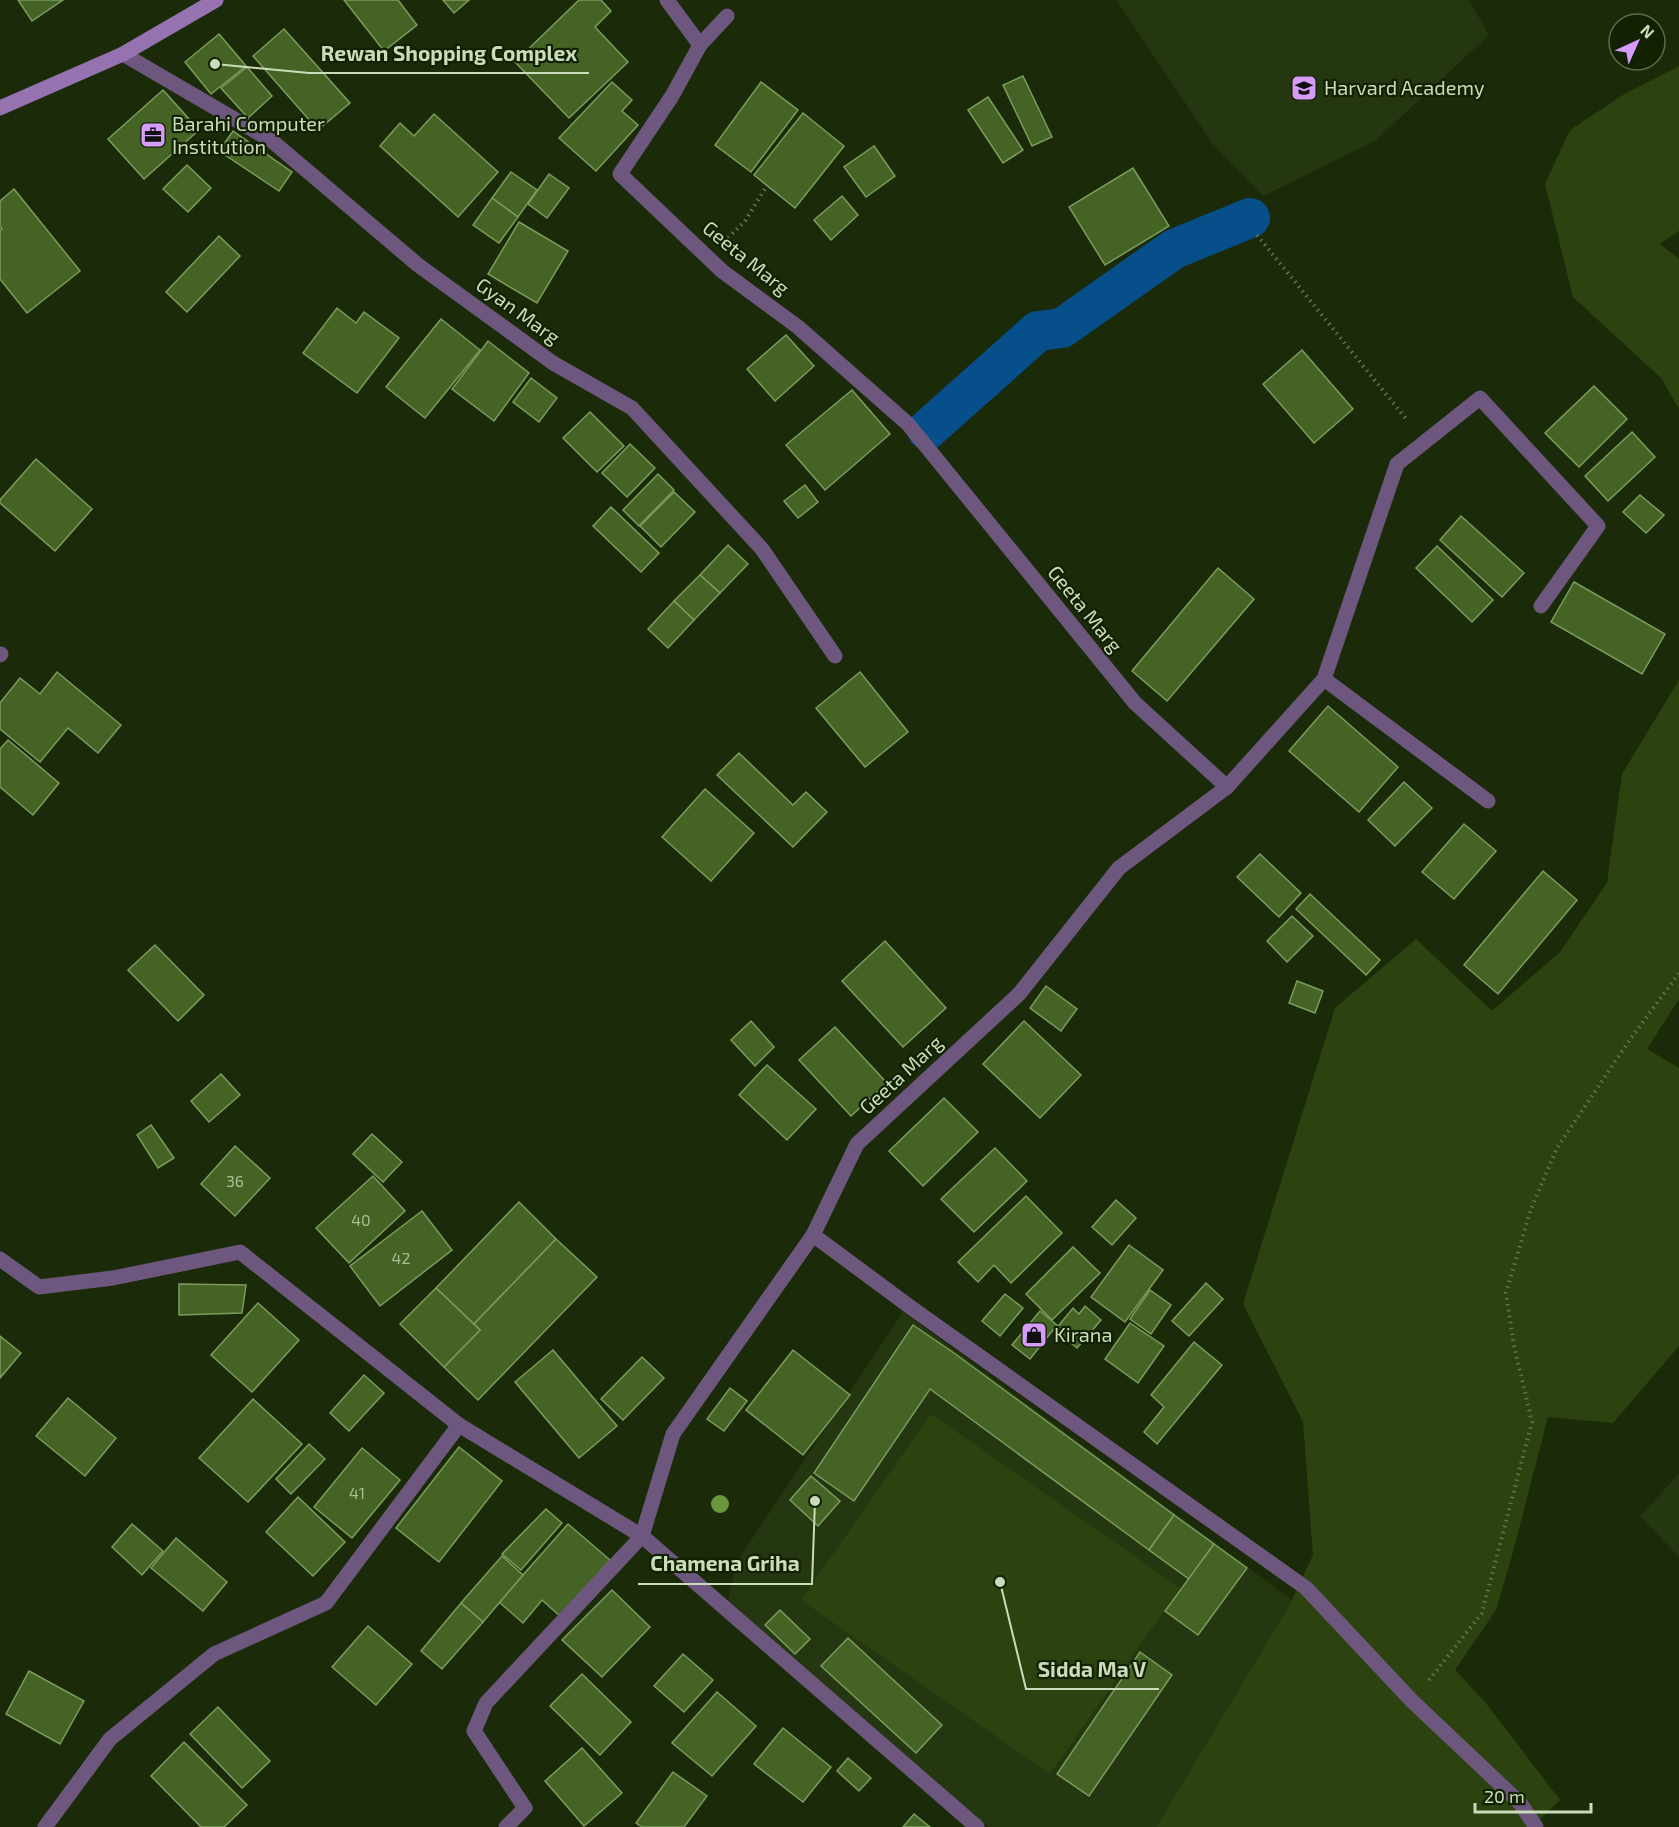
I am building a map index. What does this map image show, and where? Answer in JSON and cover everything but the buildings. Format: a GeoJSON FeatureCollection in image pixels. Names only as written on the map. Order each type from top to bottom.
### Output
{"type":"FeatureCollection","features":[{"type":"Feature","properties":{"kind":"main road"},"geometry":{"type":"LineString","coordinates":[[0,108],[123,54],[216,0]]}},
{"type":"Feature","properties":{"kind":"street"},"geometry":{"type":"LineString","coordinates":[[668,0],[700,45],[727,16]]}},
{"type":"Feature","properties":{"kind":"street","name":"Geeta Marg"},"geometry":{"type":"LineString","coordinates":[[642,1536],[673,1434],[813,1234],[857,1144],[1019,994],[1119,868],[1227,787],[1135,703],[908,424],[798,327],[722,271],[620,174],[672,96],[700,45]]}},
{"type":"Feature","properties":{"kind":"street","name":"Gyan Marg"},"geometry":{"type":"LineString","coordinates":[[123,54],[272,141],[418,265],[554,363],[632,408],[762,549],[835,656]]}},
{"type":"Feature","properties":{"kind":"street"},"geometry":{"type":"LineString","coordinates":[[1227,787],[1324,679],[1397,464],[1480,398],[1598,526],[1541,606]]}},
{"type":"Feature","properties":{"kind":"street"},"geometry":{"type":"LineString","coordinates":[[1324,679],[1488,801]]}},
{"type":"Feature","properties":{"kind":"street"},"geometry":{"type":"LineString","coordinates":[[813,1234],[922,1316],[1306,1588],[1412,1701],[1520,1803],[1536,1827]]}},
{"type":"Feature","properties":{"kind":"street"},"geometry":{"type":"LineString","coordinates":[[0,1259],[39,1287],[113,1278],[240,1252],[459,1425],[642,1536],[977,1827]]}},
{"type":"Feature","properties":{"kind":"street"},"geometry":{"type":"LineString","coordinates":[[45,1827],[110,1739],[214,1654],[326,1603],[459,1425]]}},
{"type":"Feature","properties":{"kind":"street"},"geometry":{"type":"LineString","coordinates":[[506,1827],[525,1808],[474,1731],[486,1703],[642,1536]]}},
{"type":"Feature","properties":{"kind":"path"},"geometry":{"type":"LineString","coordinates":[[722,271],[728,238],[745,221],[766,187]]}},
{"type":"Feature","properties":{"kind":"path"},"geometry":{"type":"LineString","coordinates":[[1257,235],[1425,442]]}},
{"type":"Feature","properties":{"kind":"path"},"geometry":{"type":"LineString","coordinates":[[1412,1701],[1482,1613],[1532,1422],[1514,1346],[1506,1293],[1531,1209],[1557,1148],[1629,1041],[1679,974]]}},
{"type":"Feature","properties":{"kind":"shaded area","name":"Harvard Academy"},"geometry":{"type":"Polygon","coordinates":[[[1116,0],[1469,0],[1489,35],[1375,141],[1263,196],[1213,144],[1116,0]]]}},
{"type":"Feature","properties":{"kind":"shaded area"},"geometry":{"type":"Polygon","coordinates":[[[1679,66],[1679,231],[1660,244],[1679,259],[1679,409],[1661,378],[1573,297],[1545,184],[1570,130],[1623,95],[1679,66]]]}},
{"type":"Feature","properties":{"kind":"shaded area"},"geometry":{"type":"Polygon","coordinates":[[[1679,680],[1679,999],[1647,1049],[1679,1068],[1679,1346],[1613,1423],[1548,1417],[1496,1610],[1455,1670],[1485,1702],[1560,1800],[1532,1827],[1156,1827],[1292,1600],[1313,1555],[1303,1422],[1243,1304],[1335,1008],[1416,939],[1492,1011],[1560,952],[1607,883],[1622,774],[1679,680]]]}},
{"type":"Feature","properties":{"kind":"shaded area"},"geometry":{"type":"Polygon","coordinates":[[[903,1312],[1292,1600],[1156,1827],[989,1827],[849,1713],[727,1605],[736,1563],[903,1312]]]}},
{"type":"Feature","properties":{"kind":"shaded area"},"geometry":{"type":"Polygon","coordinates":[[[931,1414],[1180,1588],[1050,1774],[801,1600],[931,1414]]]}},
{"type":"Feature","properties":{"kind":"shaded area"},"geometry":{"type":"Polygon","coordinates":[[[1679,1474],[1679,1557],[1640,1516],[1679,1474]]]}},
{"type":"Feature","properties":{"kind":"waterway"},"geometry":{"type":"LineString","coordinates":[[927,430],[1038,331],[1062,328],[1174,249],[1250,218]]}},
{"type":"Feature","properties":{"kind":"place","name":"Rewan Shopping Complex"},"geometry":{"type":"Point","coordinates":[215,64]}},
{"type":"Feature","properties":{"kind":"place","name":"Harvard Academy"},"geometry":{"type":"Point","coordinates":[1304,88]}},
{"type":"Feature","properties":{"kind":"place","name":"Barahi Computer Institution"},"geometry":{"type":"Point","coordinates":[153,135]}},
{"type":"Feature","properties":{"kind":"place","name":"Kirana"},"geometry":{"type":"Point","coordinates":[1034,1335]}},
{"type":"Feature","properties":{"kind":"place","name":"Chamena Griha"},"geometry":{"type":"Point","coordinates":[815,1501]}},
{"type":"Feature","properties":{"kind":"place","name":"Sidda Ma V"},"geometry":{"type":"Point","coordinates":[1000,1582]}}]}
